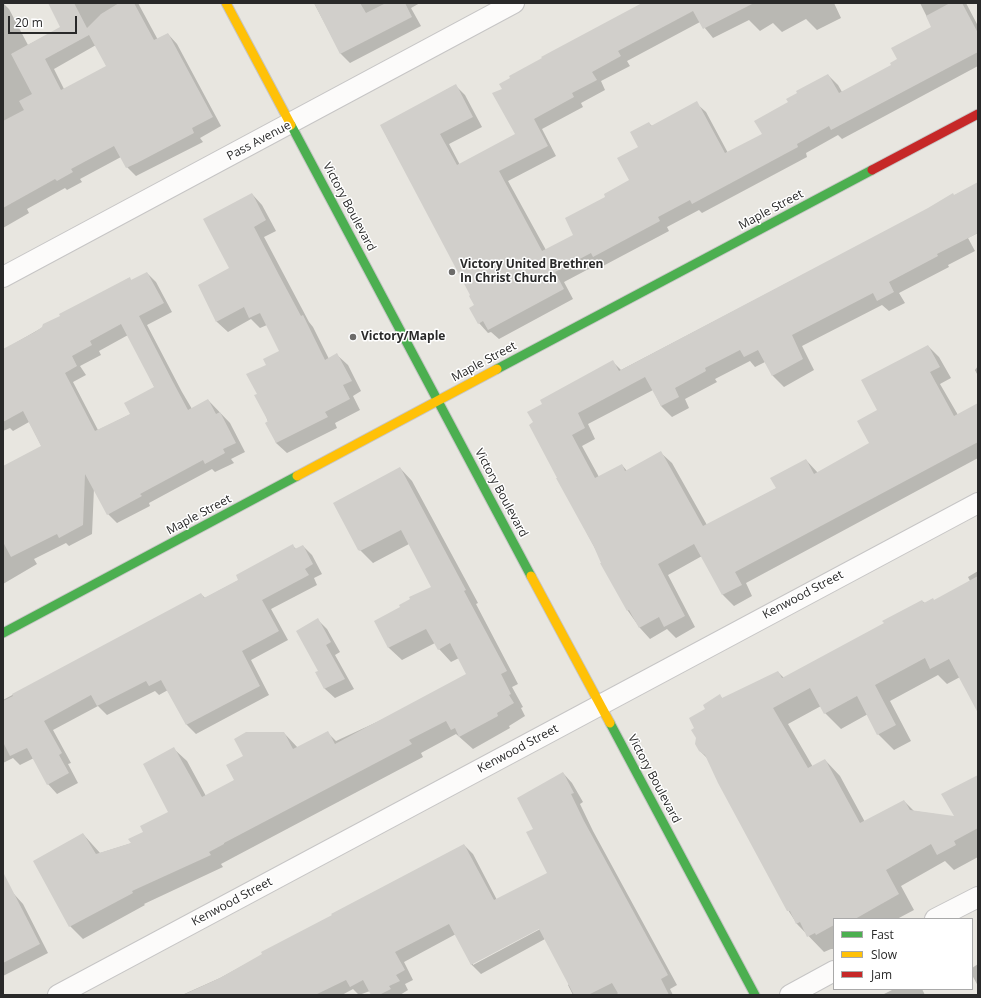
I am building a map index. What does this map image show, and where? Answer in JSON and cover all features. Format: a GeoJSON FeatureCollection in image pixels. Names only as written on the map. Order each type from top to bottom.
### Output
{"type":"FeatureCollection","features":[{"type":"Feature","properties":{"kind":"main road","name":"Victory Boulevard"},"geometry":{"type":"LineString","coordinates":[[226,3],[754,995]]}},
{"type":"Feature","properties":{"kind":"main road","name":"Maple Street"},"geometry":{"type":"LineString","coordinates":[[3,633],[438,400],[978,114]]}},
{"type":"Feature","properties":{"kind":"street","name":"Pass Avenue"},"geometry":{"type":"LineString","coordinates":[[3,277],[514,3]]}},
{"type":"Feature","properties":{"kind":"street","name":"Kenwood Street"},"geometry":{"type":"LineString","coordinates":[[58,995],[601,705],[762,617],[978,503]]}},
{"type":"Feature","properties":{"kind":"street"},"geometry":{"type":"LineString","coordinates":[[937,918],[978,897]]}},
{"type":"Feature","properties":{"kind":"street"},"geometry":{"type":"LineString","coordinates":[[790,995],[833,973]]}},
{"type":"Feature","properties":{"kind":"building"},"geometry":{"type":"Polygon","coordinates":[[[48,3],[74,3],[87,28],[101,14],[119,3],[134,3],[154,40],[168,33],[213,117],[192,128],[194,133],[126,168],[114,146],[71,169],[73,172],[57,181],[55,179],[3,208],[3,121],[24,110],[19,101],[32,94],[11,54],[60,27],[48,3]],[[89,35],[45,59],[61,90],[106,66],[89,35]]]}},
{"type":"Feature","properties":{"kind":"building"},"geometry":{"type":"Polygon","coordinates":[[[314,3],[360,3],[366,13],[386,3],[405,3],[412,17],[340,54],[314,3]]]}},
{"type":"Feature","properties":{"kind":"building"},"geometry":{"type":"Polygon","coordinates":[[[642,3],[754,3],[703,29],[693,11],[618,51],[621,56],[592,72],[597,80],[572,93],[574,97],[534,119],[548,146],[499,171],[542,251],[573,235],[565,218],[605,197],[604,194],[629,180],[617,158],[638,147],[630,132],[649,122],[651,126],[697,101],[725,153],[762,134],[754,121],[788,102],[786,99],[797,93],[796,91],[828,74],[839,93],[891,65],[890,63],[897,59],[891,48],[931,27],[926,16],[950,3],[962,3],[978,33],[978,52],[831,130],[829,126],[797,144],[798,147],[692,204],[690,200],[658,217],[660,221],[593,257],[591,253],[555,272],[564,289],[488,330],[483,321],[478,324],[469,308],[474,305],[469,296],[470,295],[380,125],[456,84],[473,117],[440,134],[457,165],[515,134],[492,93],[502,89],[499,84],[510,78],[509,76],[542,58],[541,57],[642,3]]]}},
{"type":"Feature","properties":{"kind":"building"},"geometry":{"type":"Polygon","coordinates":[[[978,182],[978,233],[937,254],[938,256],[889,282],[894,292],[877,301],[873,293],[792,335],[803,359],[772,376],[758,350],[744,357],[740,350],[705,368],[706,371],[675,388],[679,397],[661,406],[645,377],[578,413],[585,428],[572,435],[595,478],[622,464],[625,471],[661,451],[703,526],[776,488],[770,478],[806,459],[814,474],[869,443],[857,421],[877,410],[861,380],[928,345],[940,367],[930,372],[954,416],[978,403],[978,442],[735,572],[742,585],[722,595],[694,544],[658,564],[685,616],[664,627],[659,617],[639,628],[629,610],[627,611],[600,563],[594,547],[529,425],[533,422],[527,412],[542,404],[540,400],[613,360],[619,371],[928,208],[953,193],[954,195],[978,182]]]}},
{"type":"Feature","properties":{"kind":"building"},"geometry":{"type":"Polygon","coordinates":[[[252,193],[266,220],[254,227],[279,275],[301,316],[303,315],[325,360],[337,353],[352,381],[343,385],[350,399],[325,412],[328,417],[276,443],[265,423],[268,421],[254,395],[257,394],[246,374],[266,365],[263,359],[279,351],[260,313],[249,318],[244,307],[216,322],[198,285],[229,268],[203,219],[252,193]]]}},
{"type":"Feature","properties":{"kind":"building"},"geometry":{"type":"Polygon","coordinates":[[[147,272],[164,303],[139,316],[188,410],[208,399],[216,414],[220,412],[236,443],[223,449],[225,453],[205,464],[203,460],[140,494],[142,496],[107,515],[85,474],[83,525],[59,538],[57,534],[11,557],[3,542],[3,466],[41,446],[23,411],[3,422],[3,349],[35,332],[42,327],[43,324],[60,316],[59,314],[130,277],[131,280],[147,272]],[[121,324],[90,341],[92,345],[72,356],[77,366],[65,373],[95,431],[130,414],[124,403],[154,387],[121,324]]]}},
{"type":"Feature","properties":{"kind":"building"},"geometry":{"type":"Polygon","coordinates":[[[400,467],[466,590],[464,591],[507,671],[501,674],[511,694],[509,695],[514,703],[497,713],[498,716],[459,737],[455,728],[451,730],[446,721],[409,740],[412,744],[224,843],[209,852],[211,855],[132,891],[133,893],[69,927],[33,861],[83,833],[96,854],[131,843],[128,839],[143,832],[140,826],[168,812],[143,764],[174,747],[202,797],[234,780],[226,765],[243,756],[234,739],[246,732],[284,732],[293,749],[328,731],[335,744],[466,674],[450,643],[438,650],[426,629],[388,648],[374,621],[400,607],[399,605],[410,599],[409,597],[431,587],[401,530],[360,551],[358,550],[333,503],[400,467]]]}},
{"type":"Feature","properties":{"kind":"building"},"geometry":{"type":"Polygon","coordinates":[[[293,544],[295,549],[303,545],[313,564],[305,569],[309,575],[262,600],[279,631],[242,651],[260,686],[186,725],[161,680],[149,686],[146,681],[97,706],[91,695],[44,721],[62,753],[59,755],[69,773],[47,785],[27,748],[10,756],[3,742],[3,701],[13,696],[12,694],[201,593],[204,598],[238,580],[236,575],[293,544]]]}},
{"type":"Feature","properties":{"kind":"building"},"geometry":{"type":"Polygon","coordinates":[[[978,576],[978,713],[949,659],[930,669],[925,658],[875,685],[896,725],[877,735],[857,696],[824,714],[810,688],[773,708],[808,768],[825,759],[860,823],[904,800],[910,810],[954,816],[941,794],[978,775],[978,828],[954,841],[956,845],[937,855],[931,844],[886,870],[899,894],[857,918],[833,918],[833,926],[816,935],[815,933],[807,937],[800,922],[796,924],[790,911],[787,911],[718,783],[705,755],[699,751],[695,744],[696,738],[691,730],[694,728],[689,718],[705,709],[703,705],[720,694],[722,698],[778,671],[782,678],[884,623],[882,621],[922,600],[924,603],[933,598],[934,600],[978,576]]]}},
{"type":"Feature","properties":{"kind":"building"},"geometry":{"type":"Polygon","coordinates":[[[318,618],[331,642],[326,645],[345,679],[324,689],[315,672],[318,671],[296,631],[318,618]]]}},
{"type":"Feature","properties":{"kind":"building"},"geometry":{"type":"Polygon","coordinates":[[[563,772],[574,793],[571,794],[584,821],[668,975],[661,979],[669,995],[619,995],[612,983],[588,995],[574,995],[539,929],[471,965],[449,924],[395,952],[405,970],[396,975],[400,981],[389,986],[391,989],[379,995],[371,995],[363,980],[350,987],[346,980],[315,995],[183,995],[220,978],[262,954],[261,952],[464,844],[494,900],[547,873],[526,832],[533,829],[517,798],[563,772]]]}},
{"type":"Feature","properties":{"kind":"building"},"geometry":{"type":"Polygon","coordinates":[[[3,872],[40,944],[3,963],[3,872]]]}},
{"type":"Feature","properties":{"kind":"traffic: fast"},"geometry":{"type":"LineString","coordinates":[[291,125],[531,576]]}},
{"type":"Feature","properties":{"kind":"traffic: fast"},"geometry":{"type":"LineString","coordinates":[[497,369],[872,170]]}},
{"type":"Feature","properties":{"kind":"traffic: fast"},"geometry":{"type":"LineString","coordinates":[[3,633],[297,476]]}},
{"type":"Feature","properties":{"kind":"traffic: fast"},"geometry":{"type":"LineString","coordinates":[[610,723],[755,995]]}},
{"type":"Feature","properties":{"kind":"traffic: slow"},"geometry":{"type":"LineString","coordinates":[[226,3],[291,125]]}},
{"type":"Feature","properties":{"kind":"traffic: slow"},"geometry":{"type":"LineString","coordinates":[[297,476],[497,369]]}},
{"type":"Feature","properties":{"kind":"traffic: slow"},"geometry":{"type":"LineString","coordinates":[[531,576],[610,723]]}},
{"type":"Feature","properties":{"kind":"traffic: jam"},"geometry":{"type":"LineString","coordinates":[[872,170],[978,114]]}},
{"type":"Feature","properties":{"kind":"place","name":"Victory United Brethren In Christ Church"},"geometry":{"type":"Point","coordinates":[452,272]}},
{"type":"Feature","properties":{"kind":"place","name":"Victory/Maple"},"geometry":{"type":"Point","coordinates":[353,337]}}]}
